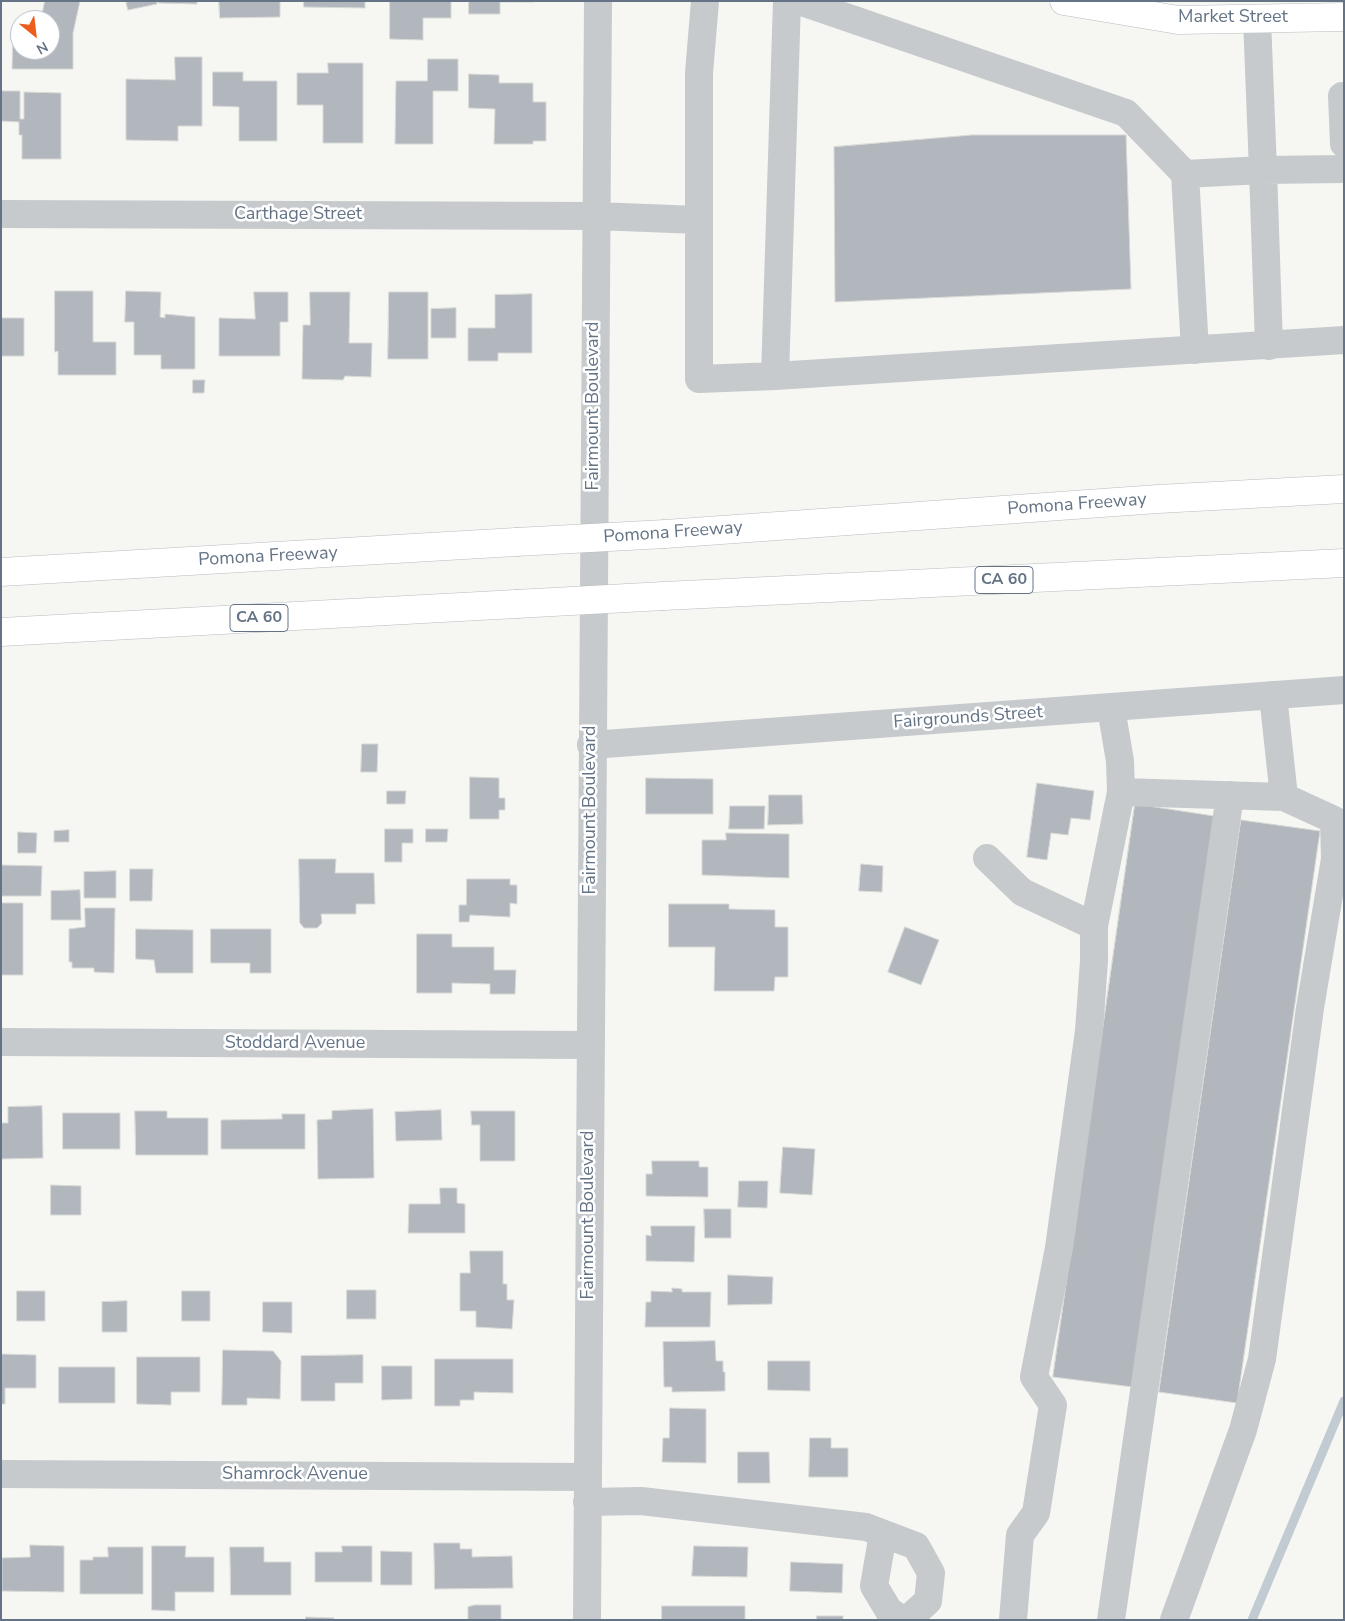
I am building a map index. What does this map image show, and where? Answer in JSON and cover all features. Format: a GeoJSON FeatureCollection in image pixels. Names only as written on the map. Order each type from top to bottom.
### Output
{"type":"FeatureCollection","features":[{"type":"Feature","properties":{"kind":"main road","name":"Market Street"},"geometry":{"type":"LineString","coordinates":[[1064,1],[1178,20],[1344,18]]}},
{"type":"Feature","properties":{"kind":"main road","name":"Pomona Freeway"},"geometry":{"type":"LineString","coordinates":[[1,572],[665,534],[1158,499],[1344,489]]}},
{"type":"Feature","properties":{"kind":"main road"},"geometry":{"type":"LineString","coordinates":[[1,560],[113,566]]}},
{"type":"Feature","properties":{"kind":"main road","name":"CA 60"},"geometry":{"type":"LineString","coordinates":[[1,632],[664,596],[1344,564]]}},
{"type":"Feature","properties":{"kind":"street","name":"Fairmount Boulevard"},"geometry":{"type":"LineString","coordinates":[[587,1620],[591,745],[598,1]]}},
{"type":"Feature","properties":{"kind":"street"},"geometry":{"type":"LineString","coordinates":[[705,1],[699,73],[699,379],[775,376],[1344,340]]}},
{"type":"Feature","properties":{"kind":"street"},"geometry":{"type":"LineString","coordinates":[[775,376],[788,1]]}},
{"type":"Feature","properties":{"kind":"street"},"geometry":{"type":"LineString","coordinates":[[798,1],[1126,113],[1185,174],[1195,350]]}},
{"type":"Feature","properties":{"kind":"street"},"geometry":{"type":"LineString","coordinates":[[1257,19],[1269,346]]}},
{"type":"Feature","properties":{"kind":"street"},"geometry":{"type":"LineString","coordinates":[[1342,96],[1344,144]]}},
{"type":"Feature","properties":{"kind":"street"},"geometry":{"type":"LineString","coordinates":[[1185,174],[1344,168]]}},
{"type":"Feature","properties":{"kind":"street","name":"Carthage Street"},"geometry":{"type":"LineString","coordinates":[[1,214],[596,216],[698,220]]}},
{"type":"Feature","properties":{"kind":"street","name":"Fairgrounds Street"},"geometry":{"type":"LineString","coordinates":[[591,745],[1111,708],[1331,690]]}},
{"type":"Feature","properties":{"kind":"street"},"geometry":{"type":"LineString","coordinates":[[1273,695],[1284,797]]}},
{"type":"Feature","properties":{"kind":"street"},"geometry":{"type":"LineString","coordinates":[[1013,1620],[1020,1535],[1036,1513],[1053,1405],[1034,1377],[1059,1248],[1089,1030],[1094,961],[1094,926],[1121,792],[1120,761],[1111,708]]}},
{"type":"Feature","properties":{"kind":"street"},"geometry":{"type":"LineString","coordinates":[[1121,792],[1284,797],[1334,820],[1334,859],[1310,1008],[1262,1359],[1243,1430],[1174,1620]]}},
{"type":"Feature","properties":{"kind":"street"},"geometry":{"type":"LineString","coordinates":[[1111,1620],[1230,795]]}},
{"type":"Feature","properties":{"kind":"street"},"geometry":{"type":"LineString","coordinates":[[987,858],[1022,892],[1094,926]]}},
{"type":"Feature","properties":{"kind":"street","name":"Stoddard Avenue"},"geometry":{"type":"LineString","coordinates":[[1,1042],[590,1045]]}},
{"type":"Feature","properties":{"kind":"street","name":"Shamrock Avenue"},"geometry":{"type":"LineString","coordinates":[[1,1474],[588,1490],[641,1501],[866,1527],[916,1546],[931,1573],[928,1601],[907,1620]]}},
{"type":"Feature","properties":{"kind":"street"},"geometry":{"type":"LineString","coordinates":[[884,1534],[874,1586],[889,1611],[903,1620]]}},
{"type":"Feature","properties":{"kind":"building"},"geometry":{"type":"Polygon","coordinates":[[[45,1],[80,1],[73,33],[73,69],[12,69],[12,60],[60,60],[60,10],[43,10],[45,1]]]}},
{"type":"Feature","properties":{"kind":"building"},"geometry":{"type":"Polygon","coordinates":[[[126,1],[157,1],[157,4],[128,10],[126,1]]]}},
{"type":"Feature","properties":{"kind":"building"},"geometry":{"type":"Polygon","coordinates":[[[159,1],[197,1],[197,4],[159,3],[159,1]]]}},
{"type":"Feature","properties":{"kind":"building"},"geometry":{"type":"Polygon","coordinates":[[[219,1],[280,1],[280,17],[220,18],[219,1]]]}},
{"type":"Feature","properties":{"kind":"building"},"geometry":{"type":"Polygon","coordinates":[[[304,1],[365,1],[365,8],[304,7],[304,1]]]}},
{"type":"Feature","properties":{"kind":"building"},"geometry":{"type":"Polygon","coordinates":[[[390,1],[451,1],[451,18],[423,18],[423,40],[390,39],[390,1]]]}},
{"type":"Feature","properties":{"kind":"building"},"geometry":{"type":"Polygon","coordinates":[[[469,1],[534,2],[500,2],[500,14],[469,14],[469,1]]]}},
{"type":"Feature","properties":{"kind":"building"},"geometry":{"type":"Polygon","coordinates":[[[175,57],[202,57],[202,126],[178,126],[178,141],[126,140],[126,79],[175,80],[175,57]]]}},
{"type":"Feature","properties":{"kind":"building"},"geometry":{"type":"Polygon","coordinates":[[[428,59],[458,59],[458,91],[433,91],[433,144],[395,144],[396,81],[427,81],[428,59]]]}},
{"type":"Feature","properties":{"kind":"building"},"geometry":{"type":"Polygon","coordinates":[[[328,63],[363,63],[363,143],[323,143],[323,105],[297,105],[297,73],[328,73],[328,63]]]}},
{"type":"Feature","properties":{"kind":"building"},"geometry":{"type":"Polygon","coordinates":[[[213,72],[243,72],[243,81],[277,81],[277,141],[239,141],[239,107],[213,106],[213,72]]]}},
{"type":"Feature","properties":{"kind":"building"},"geometry":{"type":"Polygon","coordinates":[[[469,74],[499,75],[499,83],[533,83],[533,102],[546,102],[546,141],[533,141],[533,144],[494,144],[495,109],[469,108],[469,74]]]}},
{"type":"Feature","properties":{"kind":"building"},"geometry":{"type":"Polygon","coordinates":[[[1,91],[20,91],[20,119],[24,119],[24,92],[61,93],[61,159],[22,159],[22,135],[19,135],[19,122],[1,121],[1,91]]]}},
{"type":"Feature","properties":{"kind":"building"},"geometry":{"type":"Polygon","coordinates":[[[972,135],[1126,135],[1131,289],[835,302],[834,147],[972,135]]]}},
{"type":"Feature","properties":{"kind":"building"},"geometry":{"type":"Polygon","coordinates":[[[55,291],[93,291],[93,342],[116,342],[116,375],[58,375],[58,351],[55,352],[55,291]]]}},
{"type":"Feature","properties":{"kind":"building"},"geometry":{"type":"Polygon","coordinates":[[[126,291],[161,292],[160,317],[165,318],[165,314],[195,317],[195,369],[161,369],[161,355],[134,355],[134,322],[125,322],[126,291]]]}},
{"type":"Feature","properties":{"kind":"building"},"geometry":{"type":"Polygon","coordinates":[[[254,292],[288,292],[288,322],[280,322],[280,356],[219,356],[219,318],[255,319],[254,292]]]}},
{"type":"Feature","properties":{"kind":"building"},"geometry":{"type":"Polygon","coordinates":[[[310,292],[350,292],[349,343],[372,343],[371,377],[345,376],[343,380],[302,379],[303,325],[310,325],[310,292]]]}},
{"type":"Feature","properties":{"kind":"building"},"geometry":{"type":"Polygon","coordinates":[[[389,292],[428,292],[428,359],[388,359],[389,292]]]}},
{"type":"Feature","properties":{"kind":"building"},"geometry":{"type":"Polygon","coordinates":[[[532,294],[532,353],[498,353],[498,361],[468,361],[468,328],[495,328],[495,295],[532,294]]]}},
{"type":"Feature","properties":{"kind":"building"},"geometry":{"type":"Polygon","coordinates":[[[456,308],[456,338],[431,338],[431,309],[456,308]]]}},
{"type":"Feature","properties":{"kind":"building"},"geometry":{"type":"Polygon","coordinates":[[[1,318],[24,318],[24,356],[1,356],[1,318]]]}},
{"type":"Feature","properties":{"kind":"building"},"geometry":{"type":"Polygon","coordinates":[[[193,380],[205,380],[204,393],[193,393],[193,380]]]}},
{"type":"Feature","properties":{"kind":"building"},"geometry":{"type":"Polygon","coordinates":[[[362,744],[378,744],[377,772],[361,772],[362,744]]]}},
{"type":"Feature","properties":{"kind":"building"},"geometry":{"type":"Polygon","coordinates":[[[470,777],[499,778],[499,798],[505,798],[505,810],[499,810],[499,819],[470,819],[470,777]]]}},
{"type":"Feature","properties":{"kind":"building"},"geometry":{"type":"Polygon","coordinates":[[[646,778],[713,779],[713,814],[646,814],[646,778]]]}},
{"type":"Feature","properties":{"kind":"building"},"geometry":{"type":"Polygon","coordinates":[[[1037,783],[1094,791],[1090,820],[1071,818],[1068,835],[1051,833],[1047,860],[1027,857],[1037,783]]]}},
{"type":"Feature","properties":{"kind":"building"},"geometry":{"type":"Polygon","coordinates":[[[387,791],[406,791],[405,804],[387,804],[387,791]]]}},
{"type":"Feature","properties":{"kind":"building"},"geometry":{"type":"Polygon","coordinates":[[[769,795],[802,795],[803,824],[768,825],[769,795]]]}},
{"type":"Feature","properties":{"kind":"building"},"geometry":{"type":"Polygon","coordinates":[[[1135,804],[1214,816],[1133,1387],[1053,1377],[1135,804]]]}},
{"type":"Feature","properties":{"kind":"building"},"geometry":{"type":"Polygon","coordinates":[[[730,806],[765,806],[764,829],[729,829],[730,806]]]}},
{"type":"Feature","properties":{"kind":"building"},"geometry":{"type":"Polygon","coordinates":[[[1241,820],[1320,831],[1237,1403],[1159,1392],[1241,820]]]}},
{"type":"Feature","properties":{"kind":"building"},"geometry":{"type":"Polygon","coordinates":[[[385,829],[413,829],[413,843],[402,843],[402,862],[385,862],[385,829]]]}},
{"type":"Feature","properties":{"kind":"building"},"geometry":{"type":"Polygon","coordinates":[[[426,829],[448,829],[447,842],[426,842],[426,829]]]}},
{"type":"Feature","properties":{"kind":"building"},"geometry":{"type":"Polygon","coordinates":[[[69,830],[69,842],[54,842],[54,831],[69,830]]]}},
{"type":"Feature","properties":{"kind":"building"},"geometry":{"type":"Polygon","coordinates":[[[18,832],[37,833],[36,853],[18,853],[18,832]]]}},
{"type":"Feature","properties":{"kind":"building"},"geometry":{"type":"Polygon","coordinates":[[[726,833],[789,834],[789,878],[702,875],[702,840],[726,840],[726,833]]]}},
{"type":"Feature","properties":{"kind":"building"},"geometry":{"type":"Polygon","coordinates":[[[299,859],[336,859],[335,873],[374,873],[375,904],[356,904],[356,914],[321,914],[322,923],[317,928],[304,928],[300,923],[299,859]]]}},
{"type":"Feature","properties":{"kind":"building"},"geometry":{"type":"Polygon","coordinates":[[[861,864],[883,866],[882,892],[859,891],[861,864]]]}},
{"type":"Feature","properties":{"kind":"building"},"geometry":{"type":"Polygon","coordinates":[[[1,865],[42,866],[41,896],[1,896],[1,865]]]}},
{"type":"Feature","properties":{"kind":"building"},"geometry":{"type":"Polygon","coordinates":[[[130,869],[153,869],[152,901],[130,901],[130,869]]]}},
{"type":"Feature","properties":{"kind":"building"},"geometry":{"type":"Polygon","coordinates":[[[116,871],[116,898],[84,898],[84,872],[116,871]]]}},
{"type":"Feature","properties":{"kind":"building"},"geometry":{"type":"Polygon","coordinates":[[[467,879],[510,879],[510,885],[517,885],[517,904],[510,903],[510,917],[470,915],[469,922],[459,922],[459,905],[466,905],[467,879]]]}},
{"type":"Feature","properties":{"kind":"building"},"geometry":{"type":"Polygon","coordinates":[[[80,890],[81,920],[51,920],[51,891],[80,890]]]}},
{"type":"Feature","properties":{"kind":"building"},"geometry":{"type":"Polygon","coordinates":[[[1,903],[23,903],[23,975],[1,975],[1,903]]]}},
{"type":"Feature","properties":{"kind":"building"},"geometry":{"type":"Polygon","coordinates":[[[669,904],[729,904],[729,909],[775,910],[775,927],[788,927],[788,977],[775,977],[774,991],[714,991],[715,947],[669,947],[669,904]]]}},
{"type":"Feature","properties":{"kind":"building"},"geometry":{"type":"Polygon","coordinates":[[[85,908],[115,908],[114,973],[94,972],[94,968],[72,968],[72,962],[69,962],[69,929],[85,927],[85,908]]]}},
{"type":"Feature","properties":{"kind":"building"},"geometry":{"type":"Polygon","coordinates":[[[905,927],[939,940],[921,985],[888,972],[905,927]]]}},
{"type":"Feature","properties":{"kind":"building"},"geometry":{"type":"Polygon","coordinates":[[[136,929],[193,930],[193,973],[156,973],[154,960],[136,959],[136,929]]]}},
{"type":"Feature","properties":{"kind":"building"},"geometry":{"type":"Polygon","coordinates":[[[211,929],[271,929],[271,973],[250,973],[250,963],[211,963],[211,929]]]}},
{"type":"Feature","properties":{"kind":"building"},"geometry":{"type":"Polygon","coordinates":[[[417,934],[452,934],[452,947],[494,947],[494,970],[516,970],[515,994],[490,994],[490,984],[452,983],[452,993],[417,993],[417,934]]]}},
{"type":"Feature","properties":{"kind":"building"},"geometry":{"type":"Polygon","coordinates":[[[42,1106],[43,1158],[1,1159],[1,1123],[8,1123],[8,1107],[42,1106]]]}},
{"type":"Feature","properties":{"kind":"building"},"geometry":{"type":"Polygon","coordinates":[[[373,1109],[374,1178],[318,1179],[317,1120],[332,1119],[332,1111],[373,1109]]]}},
{"type":"Feature","properties":{"kind":"building"},"geometry":{"type":"Polygon","coordinates":[[[441,1110],[442,1140],[396,1141],[395,1112],[441,1110]]]}},
{"type":"Feature","properties":{"kind":"building"},"geometry":{"type":"Polygon","coordinates":[[[135,1111],[167,1111],[167,1118],[208,1118],[208,1155],[136,1155],[135,1111]]]}},
{"type":"Feature","properties":{"kind":"building"},"geometry":{"type":"Polygon","coordinates":[[[471,1111],[515,1111],[515,1161],[480,1161],[480,1125],[472,1125],[471,1111]]]}},
{"type":"Feature","properties":{"kind":"building"},"geometry":{"type":"Polygon","coordinates":[[[63,1113],[120,1113],[120,1149],[63,1149],[63,1113]]]}},
{"type":"Feature","properties":{"kind":"building"},"geometry":{"type":"Polygon","coordinates":[[[282,1114],[305,1114],[305,1149],[221,1149],[221,1120],[282,1119],[282,1114]]]}},
{"type":"Feature","properties":{"kind":"building"},"geometry":{"type":"Polygon","coordinates":[[[783,1147],[815,1149],[812,1195],[780,1193],[783,1147]]]}},
{"type":"Feature","properties":{"kind":"building"},"geometry":{"type":"Polygon","coordinates":[[[652,1161],[699,1161],[699,1167],[708,1167],[708,1197],[646,1196],[646,1174],[652,1174],[652,1161]]]}},
{"type":"Feature","properties":{"kind":"building"},"geometry":{"type":"Polygon","coordinates":[[[739,1181],[768,1181],[767,1208],[738,1207],[739,1181]]]}},
{"type":"Feature","properties":{"kind":"building"},"geometry":{"type":"Polygon","coordinates":[[[51,1185],[81,1186],[81,1215],[51,1215],[51,1185]]]}},
{"type":"Feature","properties":{"kind":"building"},"geometry":{"type":"Polygon","coordinates":[[[440,1188],[457,1188],[457,1203],[465,1204],[465,1233],[408,1233],[409,1204],[440,1204],[440,1188]]]}},
{"type":"Feature","properties":{"kind":"building"},"geometry":{"type":"Polygon","coordinates":[[[704,1209],[731,1209],[731,1238],[705,1238],[704,1209]]]}},
{"type":"Feature","properties":{"kind":"building"},"geometry":{"type":"Polygon","coordinates":[[[651,1226],[695,1226],[694,1262],[646,1261],[646,1235],[651,1236],[651,1226]]]}},
{"type":"Feature","properties":{"kind":"building"},"geometry":{"type":"Polygon","coordinates":[[[470,1251],[503,1251],[503,1284],[507,1284],[507,1300],[514,1300],[512,1329],[476,1327],[476,1311],[460,1311],[460,1273],[470,1273],[470,1251]]]}},
{"type":"Feature","properties":{"kind":"building"},"geometry":{"type":"Polygon","coordinates":[[[728,1275],[773,1277],[772,1304],[728,1305],[728,1275]]]}},
{"type":"Feature","properties":{"kind":"building"},"geometry":{"type":"Polygon","coordinates":[[[672,1288],[682,1289],[682,1292],[711,1292],[710,1327],[645,1327],[646,1302],[651,1302],[651,1291],[672,1292],[672,1288]]]}},
{"type":"Feature","properties":{"kind":"building"},"geometry":{"type":"Polygon","coordinates":[[[347,1290],[376,1290],[376,1319],[347,1319],[347,1290]]]}},
{"type":"Feature","properties":{"kind":"building"},"geometry":{"type":"Polygon","coordinates":[[[17,1291],[45,1291],[45,1321],[17,1321],[17,1291]]]}},
{"type":"Feature","properties":{"kind":"building"},"geometry":{"type":"Polygon","coordinates":[[[182,1291],[210,1291],[210,1321],[182,1321],[182,1291]]]}},
{"type":"Feature","properties":{"kind":"building"},"geometry":{"type":"Polygon","coordinates":[[[127,1301],[127,1332],[102,1332],[102,1302],[127,1301]]]}},
{"type":"Feature","properties":{"kind":"building"},"geometry":{"type":"Polygon","coordinates":[[[263,1302],[292,1302],[292,1333],[263,1332],[263,1302]]]}},
{"type":"Feature","properties":{"kind":"building"},"geometry":{"type":"Polygon","coordinates":[[[715,1341],[716,1361],[723,1361],[725,1391],[672,1392],[672,1387],[664,1387],[663,1342],[715,1341]]]}},
{"type":"Feature","properties":{"kind":"building"},"geometry":{"type":"Polygon","coordinates":[[[223,1350],[273,1351],[281,1361],[280,1399],[247,1398],[247,1405],[222,1405],[223,1350]]]}},
{"type":"Feature","properties":{"kind":"building"},"geometry":{"type":"Polygon","coordinates":[[[1,1354],[36,1355],[36,1388],[5,1388],[5,1404],[1,1404],[1,1354]]]}},
{"type":"Feature","properties":{"kind":"building"},"geometry":{"type":"Polygon","coordinates":[[[363,1355],[363,1383],[335,1383],[335,1401],[301,1401],[301,1356],[363,1355]]]}},
{"type":"Feature","properties":{"kind":"building"},"geometry":{"type":"Polygon","coordinates":[[[137,1357],[200,1357],[200,1392],[171,1392],[171,1405],[137,1404],[137,1357]]]}},
{"type":"Feature","properties":{"kind":"building"},"geometry":{"type":"Polygon","coordinates":[[[435,1359],[513,1359],[513,1393],[474,1392],[474,1400],[460,1400],[460,1406],[435,1406],[435,1359]]]}},
{"type":"Feature","properties":{"kind":"building"},"geometry":{"type":"Polygon","coordinates":[[[768,1361],[810,1361],[810,1391],[768,1390],[768,1361]]]}},
{"type":"Feature","properties":{"kind":"building"},"geometry":{"type":"Polygon","coordinates":[[[382,1366],[412,1366],[412,1399],[382,1400],[382,1366]]]}},
{"type":"Feature","properties":{"kind":"building"},"geometry":{"type":"Polygon","coordinates":[[[59,1367],[115,1367],[115,1403],[59,1403],[59,1367]]]}},
{"type":"Feature","properties":{"kind":"building"},"geometry":{"type":"Polygon","coordinates":[[[670,1408],[706,1409],[706,1463],[662,1462],[663,1438],[669,1438],[670,1408]]]}},
{"type":"Feature","properties":{"kind":"building"},"geometry":{"type":"Polygon","coordinates":[[[810,1438],[831,1438],[831,1448],[848,1448],[848,1477],[809,1477],[810,1438]]]}},
{"type":"Feature","properties":{"kind":"building"},"geometry":{"type":"Polygon","coordinates":[[[738,1452],[769,1452],[770,1483],[738,1483],[738,1452]]]}},
{"type":"Feature","properties":{"kind":"building"},"geometry":{"type":"Polygon","coordinates":[[[434,1543],[460,1543],[460,1549],[472,1549],[472,1557],[512,1556],[513,1588],[435,1589],[434,1543]]]}},
{"type":"Feature","properties":{"kind":"building"},"geometry":{"type":"Polygon","coordinates":[[[30,1545],[64,1546],[64,1592],[2,1591],[2,1558],[30,1557],[30,1545]]]}},
{"type":"Feature","properties":{"kind":"building"},"geometry":{"type":"Polygon","coordinates":[[[152,1546],[186,1546],[185,1557],[214,1557],[214,1592],[175,1592],[175,1611],[152,1610],[152,1546]]]}},
{"type":"Feature","properties":{"kind":"building"},"geometry":{"type":"Polygon","coordinates":[[[342,1546],[372,1546],[372,1582],[315,1582],[315,1552],[342,1552],[342,1546]]]}},
{"type":"Feature","properties":{"kind":"building"},"geometry":{"type":"Polygon","coordinates":[[[694,1546],[748,1547],[747,1577],[692,1576],[694,1546]]]}},
{"type":"Feature","properties":{"kind":"building"},"geometry":{"type":"Polygon","coordinates":[[[108,1547],[143,1547],[143,1594],[80,1594],[80,1560],[93,1560],[93,1557],[108,1557],[108,1547]]]}},
{"type":"Feature","properties":{"kind":"building"},"geometry":{"type":"Polygon","coordinates":[[[230,1547],[264,1547],[264,1562],[291,1562],[291,1595],[231,1595],[230,1547]]]}},
{"type":"Feature","properties":{"kind":"building"},"geometry":{"type":"Polygon","coordinates":[[[381,1551],[412,1552],[412,1585],[381,1585],[381,1551]]]}},
{"type":"Feature","properties":{"kind":"building"},"geometry":{"type":"Polygon","coordinates":[[[791,1562],[843,1564],[842,1593],[790,1591],[791,1562]]]}},
{"type":"Feature","properties":{"kind":"building"},"geometry":{"type":"Polygon","coordinates":[[[475,1605],[501,1605],[501,1620],[468,1620],[468,1607],[475,1605]]]}},
{"type":"Feature","properties":{"kind":"building"},"geometry":{"type":"Polygon","coordinates":[[[662,1606],[745,1606],[745,1620],[662,1620],[662,1606]]]}},
{"type":"Feature","properties":{"kind":"building"},"geometry":{"type":"Polygon","coordinates":[[[817,1616],[843,1616],[843,1620],[817,1620],[817,1616]]]}},
{"type":"Feature","properties":{"kind":"building"},"geometry":{"type":"Polygon","coordinates":[[[306,1617],[334,1618],[334,1620],[306,1620],[306,1617]]]}},
{"type":"Feature","properties":{"kind":"waterway"},"geometry":{"type":"LineString","coordinates":[[1252,1620],[1344,1401]]}}]}
